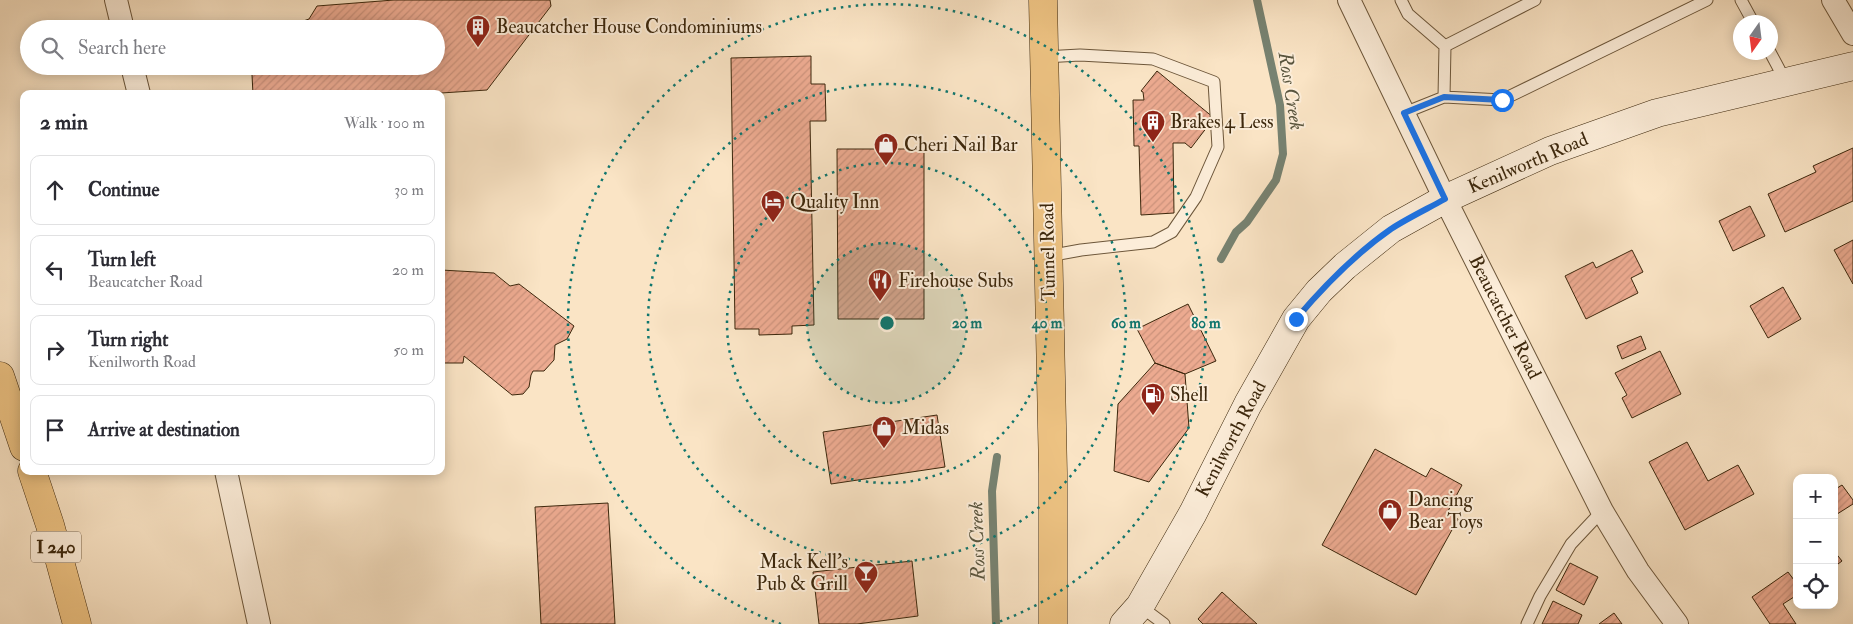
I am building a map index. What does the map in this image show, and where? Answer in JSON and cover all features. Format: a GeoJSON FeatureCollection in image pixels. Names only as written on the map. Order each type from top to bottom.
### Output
{"type":"FeatureCollection","features":[{"type":"Feature","properties":{"kind":"main road","name":"Tunnel Road"},"geometry":{"type":"LineString","coordinates":[[1042,0],[1053,473],[1053,624]]}},
{"type":"Feature","properties":{"kind":"main road"},"geometry":{"type":"LineString","coordinates":[[0,376],[20,435]]}},
{"type":"Feature","properties":{"kind":"main road","name":"I 240"},"geometry":{"type":"LineString","coordinates":[[33,475],[50,525],[77,624]]}},
{"type":"Feature","properties":{"kind":"street"},"geometry":{"type":"LineString","coordinates":[[116,0],[121,20]]}},
{"type":"Feature","properties":{"kind":"street","name":"Beaucatcher Road"},"geometry":{"type":"LineString","coordinates":[[1349,0],[1445,199],[1602,511],[1638,572],[1677,624]]}},
{"type":"Feature","properties":{"kind":"street"},"geometry":{"type":"LineString","coordinates":[[1833,0],[1853,34]]}},
{"type":"Feature","properties":{"kind":"street","name":"Kenilworth Road"},"geometry":{"type":"LineString","coordinates":[[1134,618],[1193,513],[1248,404],[1296,319],[1319,291],[1345,266],[1391,229],[1445,199],[1550,151],[1657,113],[1853,66]]}},
{"type":"Feature","properties":{"kind":"street"},"geometry":{"type":"LineString","coordinates":[[134,75],[138,90]]}},
{"type":"Feature","properties":{"kind":"street"},"geometry":{"type":"LineString","coordinates":[[227,475],[259,624]]}},
{"type":"Feature","properties":{"kind":"lane"},"geometry":{"type":"LineString","coordinates":[[1401,0],[1408,14],[1444,46],[1444,97]]}},
{"type":"Feature","properties":{"kind":"lane"},"geometry":{"type":"LineString","coordinates":[[1444,46],[1535,0]]}},
{"type":"Feature","properties":{"kind":"lane"},"geometry":{"type":"LineString","coordinates":[[1404,113],[1444,97],[1502,100],[1707,0]]}},
{"type":"Feature","properties":{"kind":"lane"},"geometry":{"type":"LineString","coordinates":[[1741,0],[1749,15]]}},
{"type":"Feature","properties":{"kind":"lane"},"geometry":{"type":"LineString","coordinates":[[1044,57],[1080,55],[1153,59],[1214,82],[1218,147],[1196,197],[1172,232],[1153,242],[1081,250],[1048,256]]}},
{"type":"Feature","properties":{"kind":"lane"},"geometry":{"type":"LineString","coordinates":[[1774,60],[1786,82]]}},
{"type":"Feature","properties":{"kind":"lane"},"geometry":{"type":"LineString","coordinates":[[1527,624],[1540,596],[1570,544],[1602,511]]}},
{"type":"Feature","properties":{"kind":"lane"},"geometry":{"type":"LineString","coordinates":[[1134,618],[1164,624]]}},
{"type":"Feature","properties":{"kind":"building","name":"Beaucatcher House Condominiums"},"geometry":{"type":"Polygon","coordinates":[[[394,0],[550,0],[551,6],[487,90],[445,93],[445,90],[253,90],[252,75],[445,75],[445,20],[306,20],[309,19],[317,6],[394,0]]]}},
{"type":"Feature","properties":{"kind":"building","name":"Quality Inn"},"geometry":{"type":"Polygon","coordinates":[[[811,56],[811,84],[825,84],[826,121],[810,121],[814,325],[792,326],[792,334],[759,335],[759,329],[735,329],[731,58],[811,56]]]}},
{"type":"Feature","properties":{"kind":"building","name":"Brakes 4 Less"},"geometry":{"type":"Polygon","coordinates":[[[1157,71],[1214,118],[1191,148],[1185,143],[1173,143],[1174,213],[1141,215],[1139,146],[1134,146],[1133,100],[1144,100],[1143,92],[1141,91],[1157,71]]]}},
{"type":"Feature","properties":{"kind":"building"},"geometry":{"type":"Polygon","coordinates":[[[1853,148],[1853,201],[1785,232],[1768,194],[1816,172],[1813,166],[1853,148]]]}},
{"type":"Feature","properties":{"kind":"building"},"geometry":{"type":"Polygon","coordinates":[[[837,149],[924,149],[924,319],[838,319],[837,149]]]}},
{"type":"Feature","properties":{"kind":"building"},"geometry":{"type":"Polygon","coordinates":[[[1750,206],[1765,236],[1733,251],[1719,221],[1750,206]]]}},
{"type":"Feature","properties":{"kind":"building"},"geometry":{"type":"Polygon","coordinates":[[[1853,240],[1853,284],[1834,250],[1853,240]]]}},
{"type":"Feature","properties":{"kind":"building"},"geometry":{"type":"Polygon","coordinates":[[[1632,250],[1643,272],[1631,278],[1638,293],[1586,319],[1565,276],[1593,262],[1596,268],[1632,250]]]}},
{"type":"Feature","properties":{"kind":"building"},"geometry":{"type":"Polygon","coordinates":[[[445,270],[494,273],[510,286],[519,284],[574,326],[567,339],[555,345],[554,360],[544,371],[533,371],[529,387],[523,394],[512,395],[464,356],[463,363],[445,363],[445,270]]]}},
{"type":"Feature","properties":{"kind":"building"},"geometry":{"type":"Polygon","coordinates":[[[1783,287],[1801,319],[1768,338],[1750,306],[1783,287]]]}},
{"type":"Feature","properties":{"kind":"building"},"geometry":{"type":"Polygon","coordinates":[[[1188,304],[1216,361],[1185,374],[1155,363],[1137,329],[1188,304]]]}},
{"type":"Feature","properties":{"kind":"building"},"geometry":{"type":"Polygon","coordinates":[[[1641,336],[1646,349],[1622,359],[1617,346],[1641,336]]]}},
{"type":"Feature","properties":{"kind":"building"},"geometry":{"type":"Polygon","coordinates":[[[1660,351],[1681,394],[1632,418],[1622,398],[1627,395],[1615,373],[1660,351]]]}},
{"type":"Feature","properties":{"kind":"building","name":"Shell"},"geometry":{"type":"Polygon","coordinates":[[[1155,363],[1185,374],[1189,428],[1149,482],[1114,471],[1118,404],[1155,363]]]}},
{"type":"Feature","properties":{"kind":"building","name":"Midas"},"geometry":{"type":"Polygon","coordinates":[[[937,415],[945,467],[831,484],[823,432],[937,415]]]}},
{"type":"Feature","properties":{"kind":"building"},"geometry":{"type":"Polygon","coordinates":[[[1687,442],[1708,481],[1738,465],[1754,494],[1685,530],[1649,462],[1687,442]]]}},
{"type":"Feature","properties":{"kind":"building","name":"Dancing Bear Toys"},"geometry":{"type":"Polygon","coordinates":[[[1375,449],[1426,477],[1431,468],[1462,485],[1447,513],[1458,519],[1416,595],[1322,545],[1375,449]]]}},
{"type":"Feature","properties":{"kind":"building"},"geometry":{"type":"Polygon","coordinates":[[[1842,485],[1853,500],[1853,504],[1838,513],[1838,488],[1842,485]]]}},
{"type":"Feature","properties":{"kind":"building"},"geometry":{"type":"Polygon","coordinates":[[[608,503],[615,624],[541,624],[535,507],[608,503]]]}},
{"type":"Feature","properties":{"kind":"building"},"geometry":{"type":"Polygon","coordinates":[[[1838,556],[1842,561],[1838,564],[1838,556]]]}},
{"type":"Feature","properties":{"kind":"building","name":"Mack Kell's Pub & Grill"},"geometry":{"type":"Polygon","coordinates":[[[912,561],[918,616],[857,624],[819,624],[813,572],[912,561]]]}},
{"type":"Feature","properties":{"kind":"building"},"geometry":{"type":"Polygon","coordinates":[[[1570,563],[1598,577],[1584,605],[1556,590],[1570,563]]]}},
{"type":"Feature","properties":{"kind":"building"},"geometry":{"type":"Polygon","coordinates":[[[1788,572],[1793,579],[1793,598],[1783,604],[1796,624],[1770,624],[1752,597],[1788,572]]]}},
{"type":"Feature","properties":{"kind":"building"},"geometry":{"type":"Polygon","coordinates":[[[1222,592],[1257,624],[1203,624],[1198,619],[1222,592]]]}},
{"type":"Feature","properties":{"kind":"building"},"geometry":{"type":"Polygon","coordinates":[[[1553,601],[1582,615],[1578,624],[1542,624],[1553,601]]]}},
{"type":"Feature","properties":{"kind":"building"},"geometry":{"type":"Polygon","coordinates":[[[1614,613],[1622,624],[1599,624],[1614,613]]]}},
{"type":"Feature","properties":{"kind":"waterway","name":"Ross Creek"},"geometry":{"type":"LineString","coordinates":[[1221,259],[1236,232],[1247,222],[1276,180],[1283,154],[1280,105],[1257,0]]}},
{"type":"Feature","properties":{"kind":"waterway","name":"Ross Creek"},"geometry":{"type":"LineString","coordinates":[[996,624],[992,491],[997,457]]}},
{"type":"Feature","properties":{"kind":"place","name":"Beaucatcher House Condominiums"},"geometry":{"type":"Point","coordinates":[478,48]}},
{"type":"Feature","properties":{"kind":"place","name":"Brakes 4 Less"},"geometry":{"type":"Point","coordinates":[1153,143]}},
{"type":"Feature","properties":{"kind":"place","name":"Cheri Nail Bar"},"geometry":{"type":"Point","coordinates":[886,166]}},
{"type":"Feature","properties":{"kind":"place","name":"Quality Inn"},"geometry":{"type":"Point","coordinates":[773,223]}},
{"type":"Feature","properties":{"kind":"place","name":"Firehouse Subs"},"geometry":{"type":"Point","coordinates":[880,302]}},
{"type":"Feature","properties":{"kind":"place","name":"Shell"},"geometry":{"type":"Point","coordinates":[1153,416]}},
{"type":"Feature","properties":{"kind":"place","name":"Midas"},"geometry":{"type":"Point","coordinates":[884,449]}},
{"type":"Feature","properties":{"kind":"place","name":"Dancing Bear Toys"},"geometry":{"type":"Point","coordinates":[1390,532]}},
{"type":"Feature","properties":{"kind":"place","name":"Mack Kell's Pub & Grill"},"geometry":{"type":"Point","coordinates":[866,594]}},
{"type":"Feature","properties":{"kind":"route"},"geometry":{"type":"LineString","coordinates":[[1296,319],[1319,291],[1345,266],[1391,229],[1445,199],[1404,113],[1444,97],[1502,100]]}}]}
